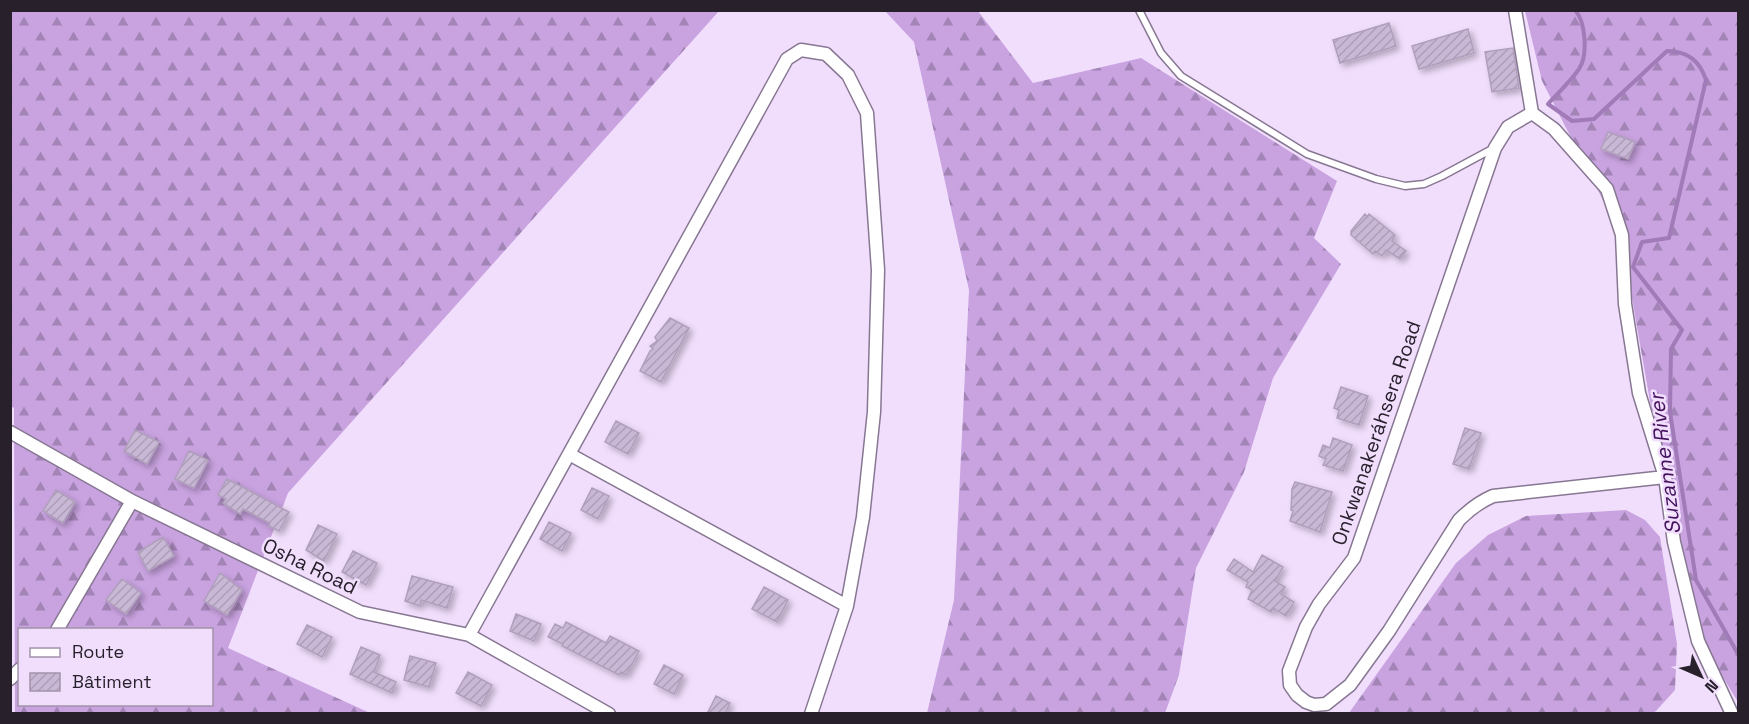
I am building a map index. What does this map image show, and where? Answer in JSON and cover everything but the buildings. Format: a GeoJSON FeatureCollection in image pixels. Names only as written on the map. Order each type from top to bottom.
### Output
{"type":"FeatureCollection","features":[{"type":"Feature","properties":{"kind":"street"},"geometry":{"type":"LineString","coordinates":[[1515,10],[1533,113],[1554,129],[1607,189],[1622,235],[1625,304],[1639,393],[1665,477],[1674,542],[1698,641],[1732,714]]}},
{"type":"Feature","properties":{"kind":"street"},"geometry":{"type":"LineString","coordinates":[[469,635],[787,59],[801,50],[826,54],[848,75],[867,113],[878,270],[874,412],[863,517],[847,606],[812,714]]}},
{"type":"Feature","properties":{"kind":"street","name":"Onkwanakeráhsera Road"},"geometry":{"type":"LineString","coordinates":[[1533,113],[1508,127],[1495,148],[1354,558],[1319,604],[1306,627],[1289,671],[1290,684],[1306,702],[1314,705],[1326,704],[1350,686],[1389,631],[1459,520],[1470,508],[1484,500],[1493,496],[1665,477]]}},
{"type":"Feature","properties":{"kind":"street","name":"Osha Road"},"geometry":{"type":"LineString","coordinates":[[10,432],[132,501],[360,612],[469,635],[609,714]]}},
{"type":"Feature","properties":{"kind":"street"},"geometry":{"type":"LineString","coordinates":[[569,454],[847,606]]}},
{"type":"Feature","properties":{"kind":"street"},"geometry":{"type":"LineString","coordinates":[[58,628],[132,501]]}},
{"type":"Feature","properties":{"kind":"lane"},"geometry":{"type":"LineString","coordinates":[[1139,10],[1161,52],[1181,76],[1307,154],[1376,179],[1405,186],[1424,184],[1495,148]]}},
{"type":"Feature","properties":{"kind":"green space"},"geometry":{"type":"Polygon","coordinates":[[[10,11],[719,11],[288,493],[228,648],[370,713],[15,713],[14,408],[10,406],[10,11]]]}},
{"type":"Feature","properties":{"kind":"green space"},"geometry":{"type":"Polygon","coordinates":[[[885,11],[978,11],[1033,83],[1141,58],[1337,181],[1314,238],[1341,264],[1273,378],[1244,472],[1196,568],[1179,675],[1165,713],[927,713],[954,600],[969,290],[914,42],[885,11]]]}},
{"type":"Feature","properties":{"kind":"green space"},"geometry":{"type":"Polygon","coordinates":[[[1525,11],[1738,11],[1738,702],[1708,653],[1665,487],[1626,264],[1608,210],[1542,81],[1525,11]]]}},
{"type":"Feature","properties":{"kind":"green space"},"geometry":{"type":"Polygon","coordinates":[[[1626,510],[1645,520],[1660,537],[1677,644],[1675,690],[1656,711],[1651,714],[1349,713],[1456,563],[1488,535],[1526,516],[1626,510]]]}},
{"type":"Feature","properties":{"kind":"waterway","name":"Suzanne River"},"geometry":{"type":"LineString","coordinates":[[1575,10],[1582,22],[1585,48],[1582,63],[1572,78],[1548,104],[1572,121],[1594,119],[1667,51],[1674,51],[1692,58],[1700,67],[1706,80],[1669,238],[1642,242],[1633,267],[1682,330],[1671,349],[1670,412],[1696,580],[1738,654]]}}]}
